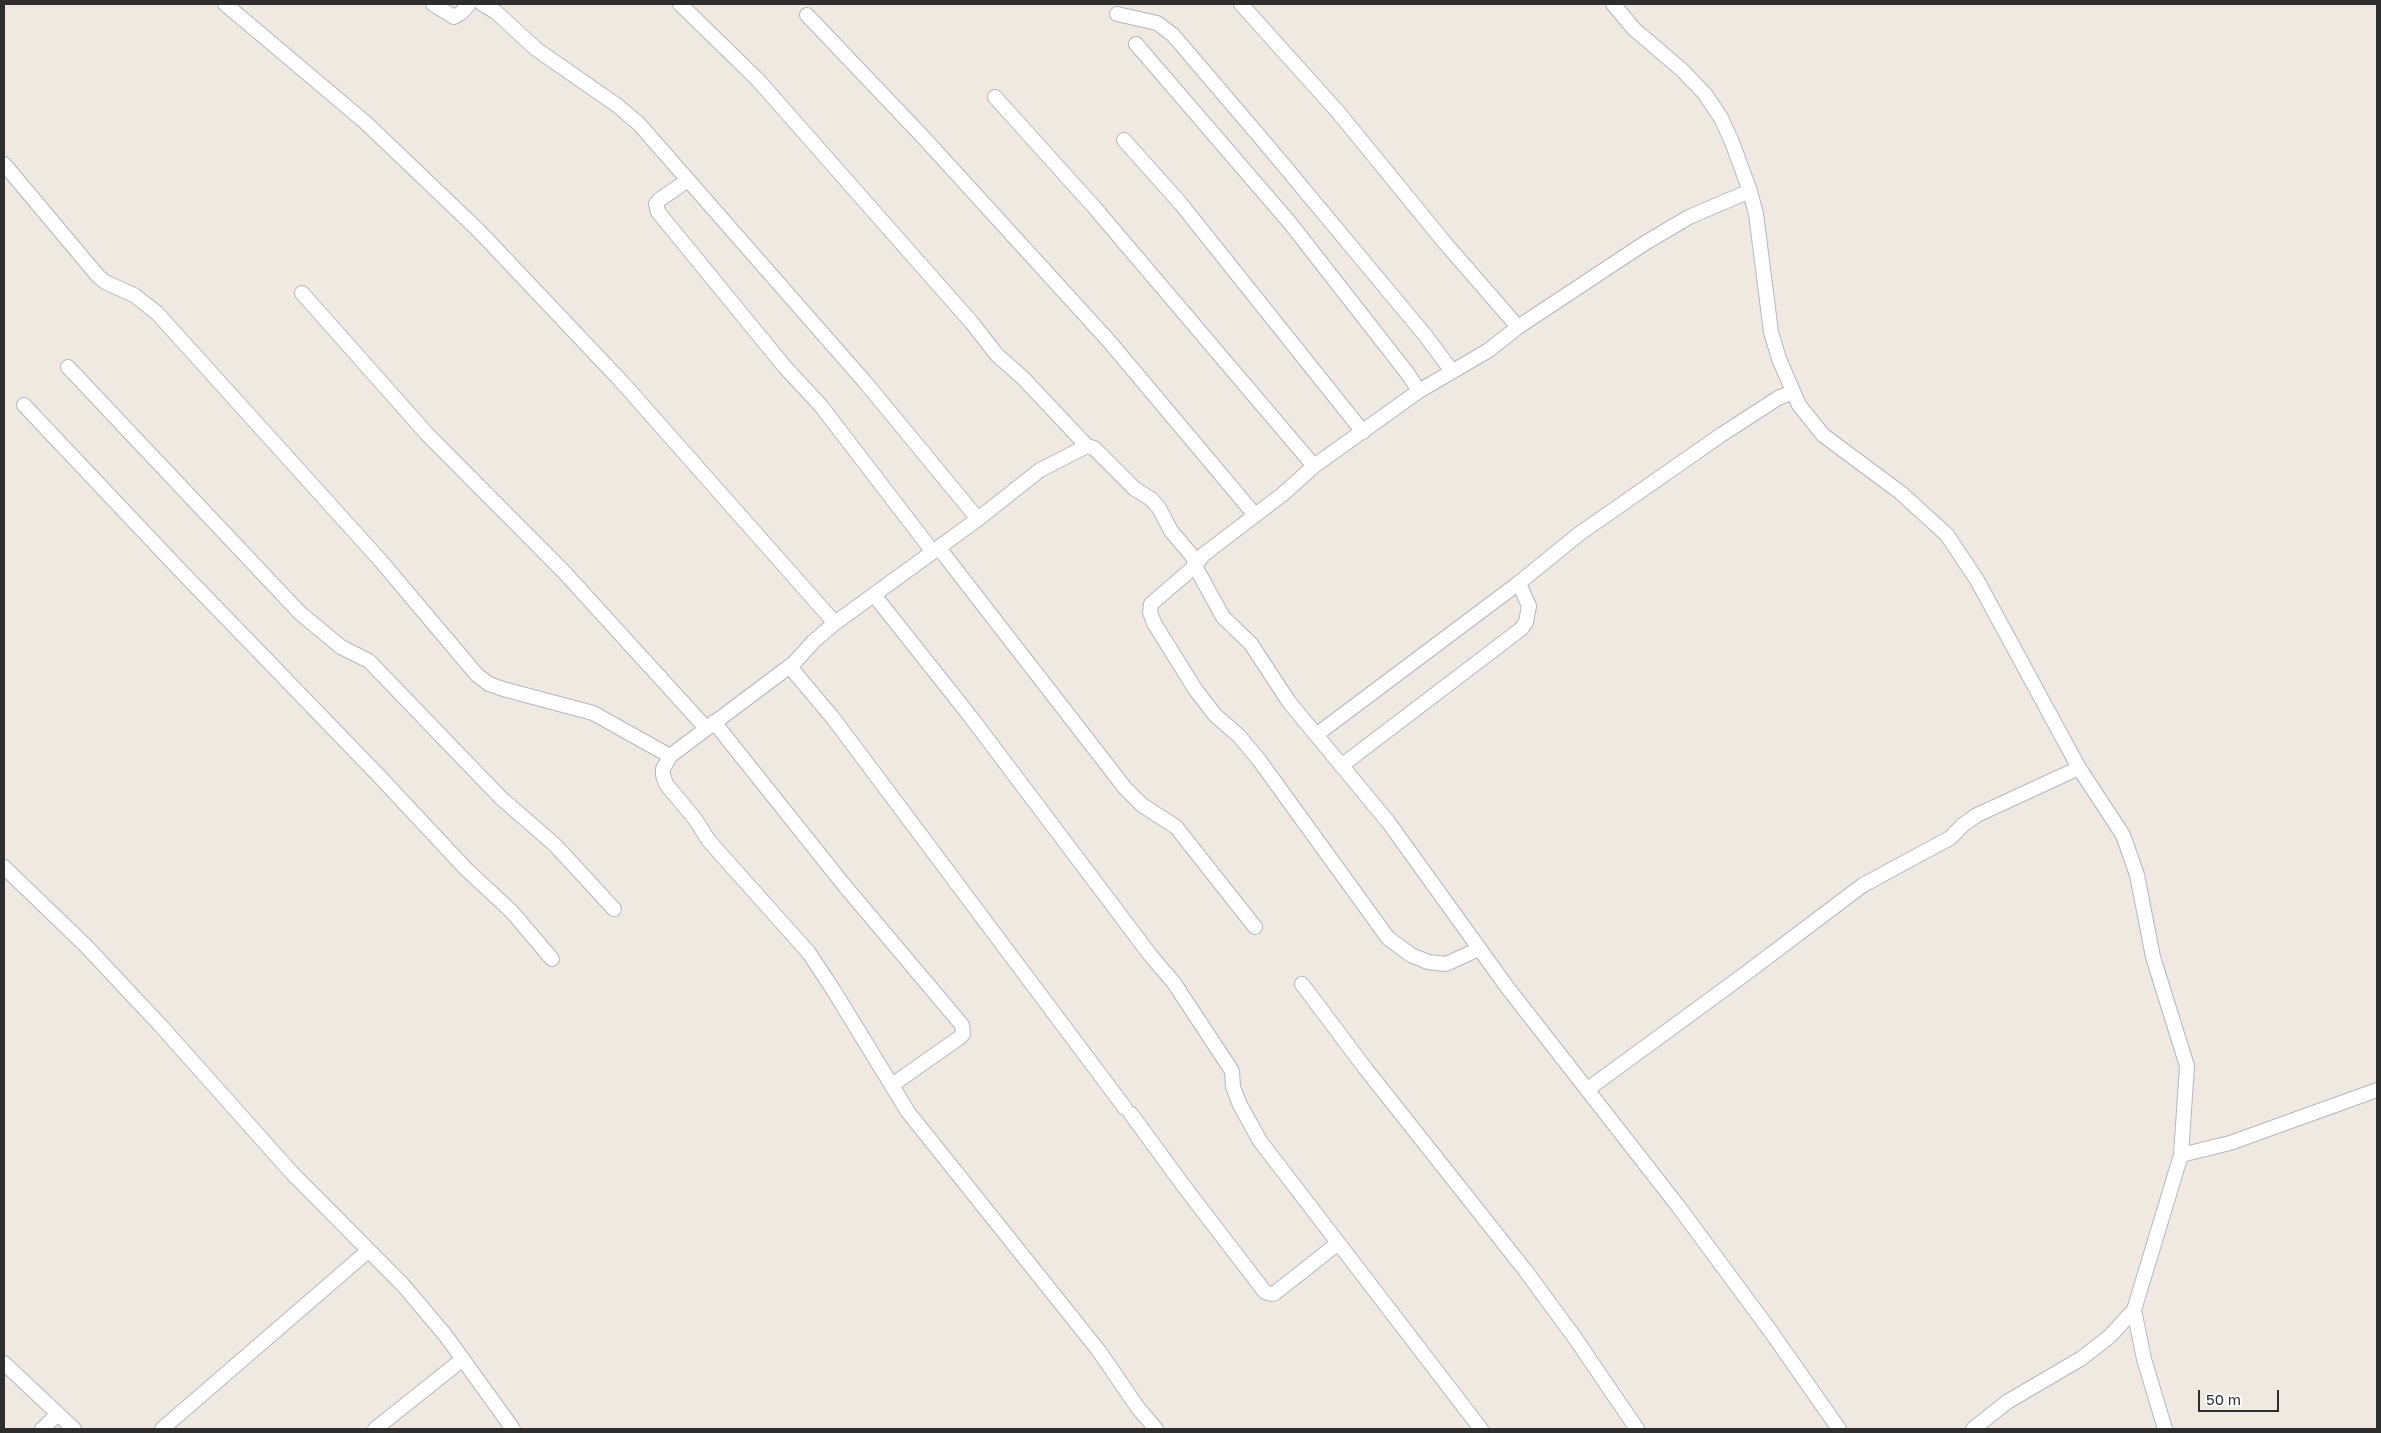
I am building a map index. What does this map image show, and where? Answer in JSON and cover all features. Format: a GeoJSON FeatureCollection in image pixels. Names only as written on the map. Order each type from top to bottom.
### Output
{"type":"FeatureCollection","features":[{"type":"Feature","properties":{"kind":"street"},"geometry":{"type":"LineString","coordinates":[[225,4],[366,123],[478,230],[621,381],[835,623]]}},
{"type":"Feature","properties":{"kind":"street"},"geometry":{"type":"LineString","coordinates":[[433,4],[454,17],[469,4]]}},
{"type":"Feature","properties":{"kind":"street"},"geometry":{"type":"LineString","coordinates":[[482,4],[496,12],[536,49],[626,113],[650,135],[858,374],[978,519]]}},
{"type":"Feature","properties":{"kind":"street"},"geometry":{"type":"LineString","coordinates":[[680,4],[758,80],[972,323],[997,355],[1023,378],[1087,446],[1094,448],[1135,489],[1151,499],[1159,508],[1171,531],[1189,551],[1195,566],[1223,617],[1251,644],[1285,697],[1393,830],[1530,1018],[1588,1088],[1769,1329],[1839,1429]]}},
{"type":"Feature","properties":{"kind":"street"},"geometry":{"type":"LineString","coordinates":[[1241,4],[1338,112],[1445,243],[1518,327]]}},
{"type":"Feature","properties":{"kind":"street"},"geometry":{"type":"LineString","coordinates":[[1613,4],[1634,29],[1682,70],[1706,94],[1721,118],[1750,191],[1761,248],[1771,332],[1799,405],[1824,435],[1901,493],[1947,535],[1977,580],[2079,768],[2123,835],[2137,876],[2153,957],[2182,1046],[2187,1066],[2187,1080],[2181,1155],[2134,1310],[2110,1336],[2082,1358],[2007,1402],[1973,1429]]}},
{"type":"Feature","properties":{"kind":"street"},"geometry":{"type":"LineString","coordinates":[[1117,14],[1157,24],[1173,35],[1266,144],[1452,370]]}},
{"type":"Feature","properties":{"kind":"street"},"geometry":{"type":"LineString","coordinates":[[807,15],[924,138],[1108,340],[1255,515]]}},
{"type":"Feature","properties":{"kind":"street"},"geometry":{"type":"LineString","coordinates":[[1136,44],[1290,223],[1420,391]]}},
{"type":"Feature","properties":{"kind":"street"},"geometry":{"type":"LineString","coordinates":[[995,97],[1094,207],[1314,466]]}},
{"type":"Feature","properties":{"kind":"street"},"geometry":{"type":"LineString","coordinates":[[1124,140],[1182,204],[1363,432]]}},
{"type":"Feature","properties":{"kind":"street"},"geometry":{"type":"LineString","coordinates":[[4,164],[98,276],[105,282],[134,295],[157,313],[380,560],[476,675],[489,684],[593,713],[670,756]]}},
{"type":"Feature","properties":{"kind":"street"},"geometry":{"type":"LineString","coordinates":[[688,180],[659,200],[656,204],[658,212],[784,366],[821,406],[1125,788],[1142,805],[1176,827],[1256,927]]}},
{"type":"Feature","properties":{"kind":"street"},"geometry":{"type":"LineString","coordinates":[[1479,949],[1446,964],[1428,962],[1411,955],[1388,938],[1259,760],[1239,736],[1215,715],[1195,689],[1154,623],[1150,612],[1151,604],[1195,566],[1203,555],[1283,494],[1314,466],[1420,391],[1452,370],[1489,350],[1518,327],[1661,233],[1688,217],[1750,191]]}},
{"type":"Feature","properties":{"kind":"street"},"geometry":{"type":"LineString","coordinates":[[302,293],[427,434],[557,565],[710,725],[962,1025],[963,1034],[959,1038],[892,1085]]}},
{"type":"Feature","properties":{"kind":"street"},"geometry":{"type":"LineString","coordinates":[[68,367],[300,613],[341,646],[358,653],[369,661],[501,798],[555,845],[614,909]]}},
{"type":"Feature","properties":{"kind":"street"},"geometry":{"type":"LineString","coordinates":[[1316,735],[1515,586],[1579,534],[1721,435],[1778,398],[1793,392]]}},
{"type":"Feature","properties":{"kind":"street"},"geometry":{"type":"LineString","coordinates":[[24,405],[465,868],[512,912],[552,959]]}},
{"type":"Feature","properties":{"kind":"street"},"geometry":{"type":"LineString","coordinates":[[1087,446],[1040,470],[978,519],[835,623],[814,641],[790,667],[670,756],[663,769],[666,784],[695,819],[709,840],[809,954],[908,1112],[1099,1350],[1138,1408],[1156,1429]]}},
{"type":"Feature","properties":{"kind":"street"},"geometry":{"type":"LineString","coordinates":[[1341,766],[1524,626],[1529,606],[1523,591],[1515,586]]}},
{"type":"Feature","properties":{"kind":"street"},"geometry":{"type":"LineString","coordinates":[[874,595],[970,716],[1151,956],[1174,983],[1232,1071],[1233,1087],[1240,1105],[1260,1141],[1337,1244],[1481,1429]]}},
{"type":"Feature","properties":{"kind":"street"},"geometry":{"type":"LineString","coordinates":[[790,667],[833,718],[1186,1190],[1265,1292],[1276,1293],[1337,1244]]}},
{"type":"Feature","properties":{"kind":"street"},"geometry":{"type":"LineString","coordinates":[[1588,1088],[1741,977],[1863,885],[1950,838],[1977,815],[2079,768]]}},
{"type":"Feature","properties":{"kind":"street"},"geometry":{"type":"LineString","coordinates":[[4,867],[86,946],[161,1026],[292,1173],[409,1292],[463,1359],[513,1429]]}},
{"type":"Feature","properties":{"kind":"street"},"geometry":{"type":"LineString","coordinates":[[1302,984],[1364,1068],[1536,1284],[1637,1429]]}},
{"type":"Feature","properties":{"kind":"street"},"geometry":{"type":"LineString","coordinates":[[2181,1155],[2230,1143],[2377,1090]]}},
{"type":"Feature","properties":{"kind":"street"},"geometry":{"type":"LineString","coordinates":[[162,1429],[368,1250]]}},
{"type":"Feature","properties":{"kind":"street"},"geometry":{"type":"LineString","coordinates":[[2134,1310],[2144,1359],[2165,1429]]}},
{"type":"Feature","properties":{"kind":"street"},"geometry":{"type":"LineString","coordinates":[[375,1429],[463,1359]]}},
{"type":"Feature","properties":{"kind":"street"},"geometry":{"type":"LineString","coordinates":[[4,1363],[74,1429]]}},
{"type":"Feature","properties":{"kind":"street"},"geometry":{"type":"LineString","coordinates":[[42,1429],[58,1414]]}}]}
